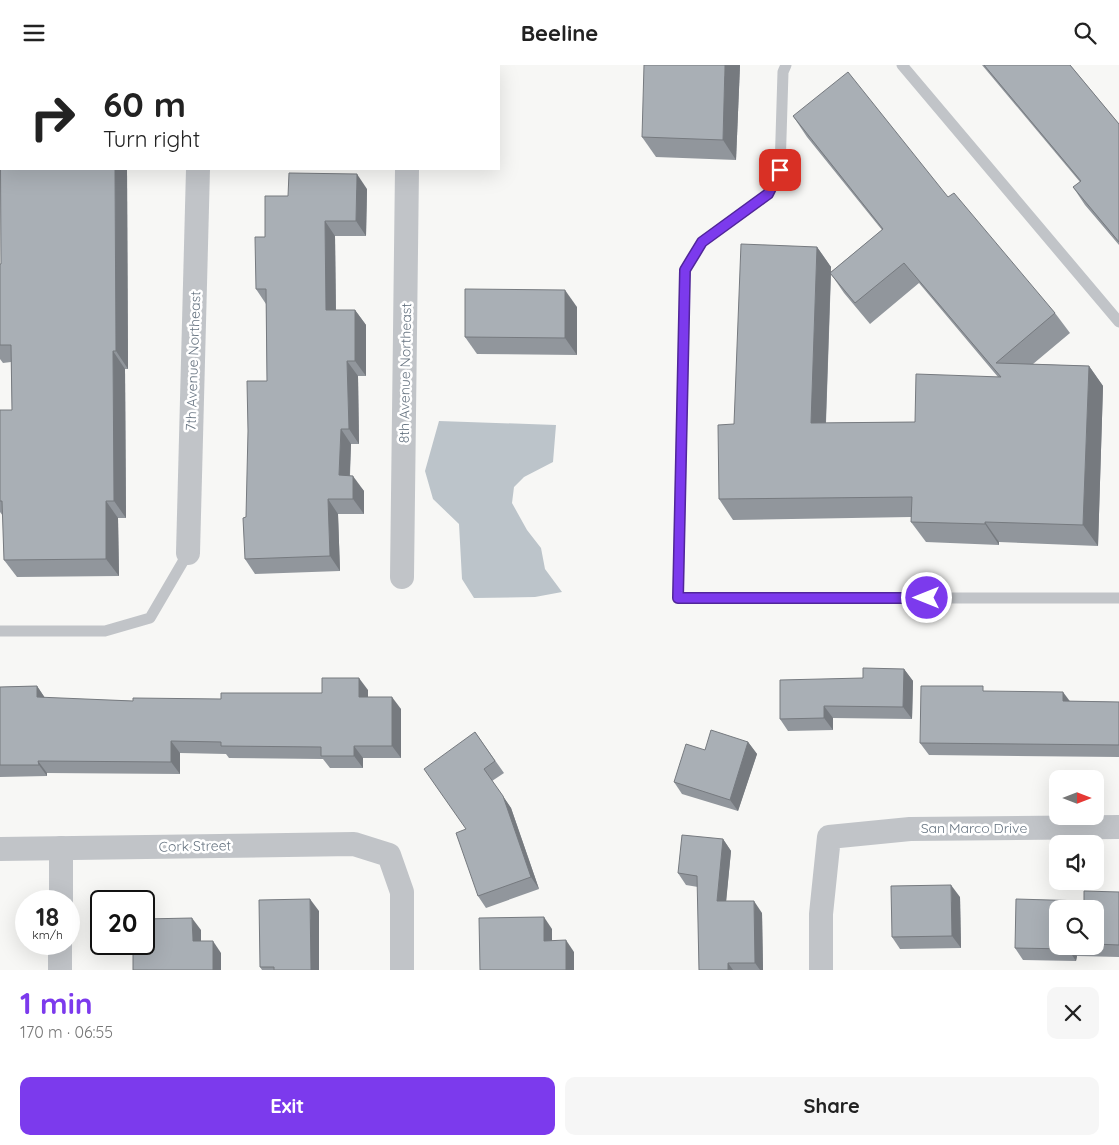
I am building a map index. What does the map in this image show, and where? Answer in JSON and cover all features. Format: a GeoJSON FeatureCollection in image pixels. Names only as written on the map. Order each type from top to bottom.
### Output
{"type":"FeatureCollection","features":[{"type":"Feature","properties":{"kind":"street","name":"7th Avenue Northeast"},"geometry":{"type":"LineString","coordinates":[[188,553],[198,170]]}},
{"type":"Feature","properties":{"kind":"street","name":"8th Avenue Northeast"},"geometry":{"type":"LineString","coordinates":[[402,577],[407,170]]}},
{"type":"Feature","properties":{"kind":"street","name":"San Marco Drive"},"geometry":{"type":"LineString","coordinates":[[821,970],[821,914],[829,837],[910,829],[1119,827]]}},
{"type":"Feature","properties":{"kind":"street","name":"Cork Street"},"geometry":{"type":"LineString","coordinates":[[0,849],[354,844],[389,855],[402,892],[402,970]]}},
{"type":"Feature","properties":{"kind":"street"},"geometry":{"type":"LineString","coordinates":[[61,848],[61,890]]}},
{"type":"Feature","properties":{"kind":"street"},"geometry":{"type":"LineString","coordinates":[[60,955],[60,970]]}},
{"type":"Feature","properties":{"kind":"lane"},"geometry":{"type":"LineString","coordinates":[[786,65],[783,72],[780,170],[768,194],[702,242],[685,270],[678,598],[1119,598]]}},
{"type":"Feature","properties":{"kind":"lane"},"geometry":{"type":"LineString","coordinates":[[902,65],[1119,322]]}},
{"type":"Feature","properties":{"kind":"lane"},"geometry":{"type":"LineString","coordinates":[[0,631],[105,631],[150,618],[188,553]]}},
{"type":"Feature","properties":{"kind":"shaded area"},"geometry":{"type":"Polygon","coordinates":[[[439,421],[556,425],[553,462],[524,477],[514,487],[512,503],[527,530],[541,548],[545,569],[562,592],[535,597],[474,598],[462,579],[459,524],[433,499],[425,471],[439,421]]]}},
{"type":"Feature","properties":{"kind":"building"},"geometry":{"type":"Polygon","coordinates":[[[644,65],[725,65],[723,140],[642,137],[644,65]]]}},
{"type":"Feature","properties":{"kind":"building"},"geometry":{"type":"Polygon","coordinates":[[[984,65],[1070,65],[1119,124],[1119,242],[1073,187],[1081,181],[984,65]]]}},
{"type":"Feature","properties":{"kind":"building"},"geometry":{"type":"Polygon","coordinates":[[[848,72],[948,197],[954,193],[1055,313],[996,363],[1089,366],[1083,525],[911,522],[912,497],[719,499],[718,425],[734,424],[741,244],[817,247],[811,423],[915,422],[916,374],[1001,377],[904,263],[855,303],[830,273],[883,229],[793,116],[848,72]]]}},
{"type":"Feature","properties":{"kind":"building"},"geometry":{"type":"Polygon","coordinates":[[[1,170],[115,170],[116,351],[113,351],[114,501],[106,501],[106,559],[4,560],[2,501],[0,501],[0,410],[12,410],[11,345],[0,345],[1,170]]]}},
{"type":"Feature","properties":{"kind":"building"},"geometry":{"type":"Polygon","coordinates":[[[289,173],[357,174],[356,221],[325,221],[326,310],[355,310],[355,361],[347,361],[349,429],[341,429],[339,475],[353,476],[353,499],[328,499],[330,556],[245,559],[243,518],[246,517],[247,381],[267,381],[266,289],[256,289],[255,237],[265,237],[265,196],[288,196],[289,173]]]}},
{"type":"Feature","properties":{"kind":"building"},"geometry":{"type":"Polygon","coordinates":[[[465,289],[565,290],[565,338],[465,337],[465,289]]]}},
{"type":"Feature","properties":{"kind":"building"},"geometry":{"type":"Polygon","coordinates":[[[863,668],[904,669],[903,707],[824,706],[824,718],[780,719],[780,680],[863,678],[863,668]]]}},
{"type":"Feature","properties":{"kind":"building"},"geometry":{"type":"Polygon","coordinates":[[[322,678],[359,678],[359,697],[392,697],[392,746],[354,746],[354,756],[321,756],[321,747],[221,746],[221,742],[171,741],[171,762],[38,761],[39,765],[0,765],[0,687],[37,686],[37,697],[133,701],[133,698],[221,699],[221,693],[322,693],[322,678]]]}},
{"type":"Feature","properties":{"kind":"building"},"geometry":{"type":"Polygon","coordinates":[[[921,686],[983,686],[983,691],[1063,692],[1063,701],[1119,702],[1119,745],[920,743],[921,686]]]}},
{"type":"Feature","properties":{"kind":"building"},"geometry":{"type":"Polygon","coordinates":[[[711,730],[748,742],[730,800],[674,782],[686,744],[705,750],[711,730]]]}},
{"type":"Feature","properties":{"kind":"building"},"geometry":{"type":"Polygon","coordinates":[[[475,732],[495,761],[484,769],[503,796],[531,877],[478,896],[456,833],[466,829],[424,769],[475,732]]]}},
{"type":"Feature","properties":{"kind":"building"},"geometry":{"type":"Polygon","coordinates":[[[682,835],[723,839],[717,901],[754,901],[755,963],[728,963],[728,970],[699,970],[697,876],[678,873],[682,835]]]}},
{"type":"Feature","properties":{"kind":"building"},"geometry":{"type":"Polygon","coordinates":[[[951,885],[952,936],[892,937],[891,886],[951,885]]]}},
{"type":"Feature","properties":{"kind":"building"},"geometry":{"type":"Polygon","coordinates":[[[1084,891],[1119,892],[1119,945],[1104,944],[1104,900],[1084,900],[1084,891]]]}},
{"type":"Feature","properties":{"kind":"building"},"geometry":{"type":"Polygon","coordinates":[[[310,899],[311,970],[274,970],[274,967],[260,967],[259,900],[310,899]]]}},
{"type":"Feature","properties":{"kind":"building"},"geometry":{"type":"Polygon","coordinates":[[[1016,899],[1050,900],[1049,949],[1015,948],[1016,899]]]}},
{"type":"Feature","properties":{"kind":"building"},"geometry":{"type":"Polygon","coordinates":[[[544,917],[544,941],[566,940],[566,970],[480,970],[479,918],[544,917]]]}},
{"type":"Feature","properties":{"kind":"building"},"geometry":{"type":"Polygon","coordinates":[[[192,918],[193,941],[213,941],[213,970],[133,970],[133,955],[155,955],[155,919],[192,918]]]}},
{"type":"Feature","properties":{"kind":"route"},"geometry":{"type":"LineString","coordinates":[[780,170],[768,194],[702,242],[685,270],[678,598],[927,598]]}}]}
